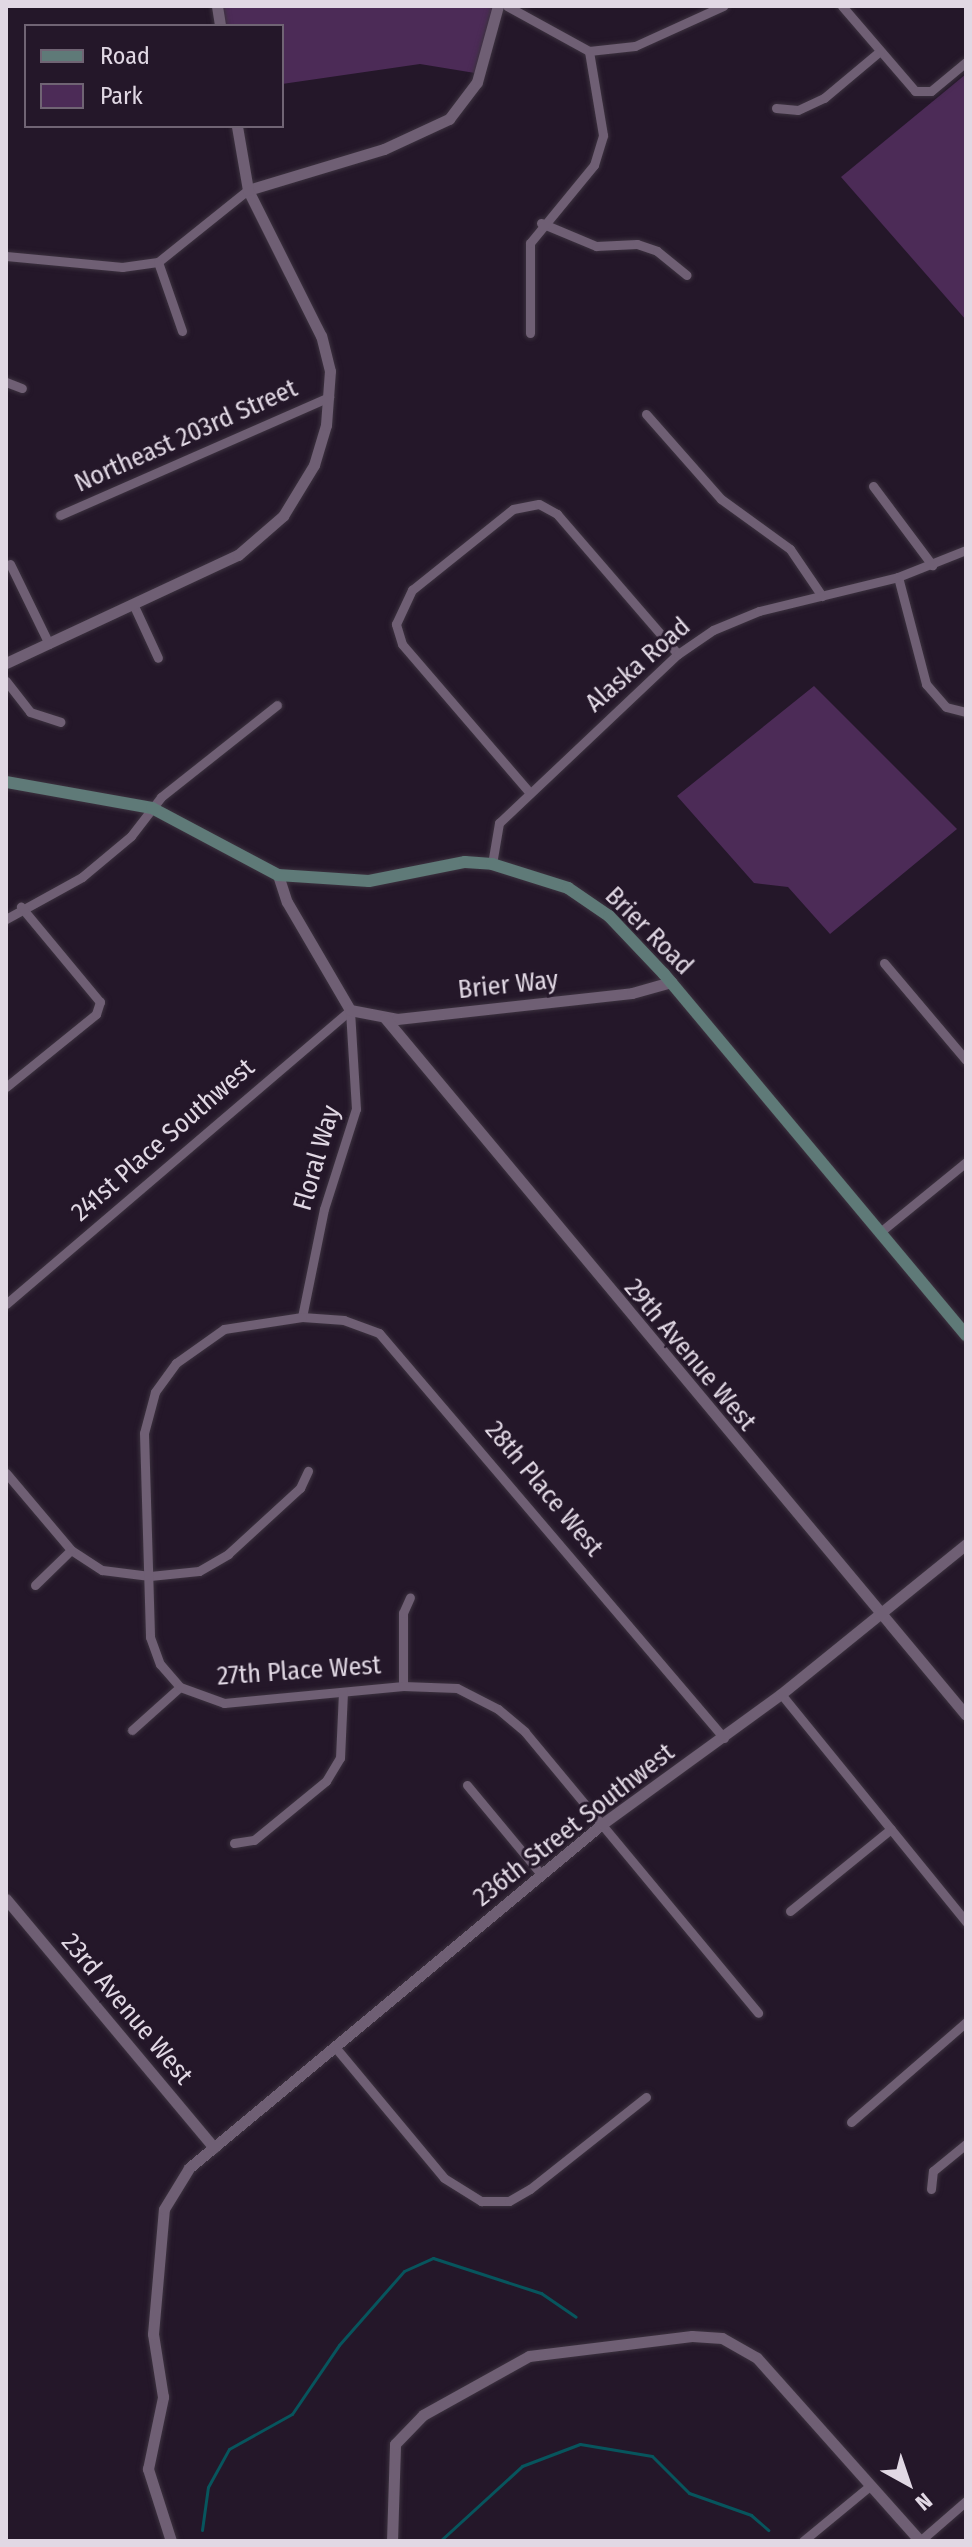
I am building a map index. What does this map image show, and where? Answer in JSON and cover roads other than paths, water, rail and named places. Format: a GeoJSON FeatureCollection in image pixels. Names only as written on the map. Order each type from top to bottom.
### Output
{"type":"FeatureCollection","features":[{"type":"Feature","properties":{"kind":"main road","name":"Brier Road"},"geometry":{"type":"LineString","coordinates":[[6,782],[74,791],[152,808],[278,875],[369,881],[448,864],[492,864],[538,876],[595,903],[671,982],[966,1335]]}},
{"type":"Feature","properties":{"kind":"street"},"geometry":{"type":"LineString","coordinates":[[6,256],[122,267],[158,262],[248,190],[384,149],[449,119],[477,82],[498,6]]}},
{"type":"Feature","properties":{"kind":"street"},"geometry":{"type":"LineString","coordinates":[[507,6],[589,51],[635,46],[723,6]]}},
{"type":"Feature","properties":{"kind":"street"},"geometry":{"type":"LineString","coordinates":[[842,6],[880,51],[923,93],[966,62]]}},
{"type":"Feature","properties":{"kind":"street"},"geometry":{"type":"LineString","coordinates":[[530,333],[527,259],[541,223],[587,174],[600,149],[603,135],[589,51]]}},
{"type":"Feature","properties":{"kind":"street"},"geometry":{"type":"LineString","coordinates":[[776,108],[798,110],[824,98],[880,51]]}},
{"type":"Feature","properties":{"kind":"street"},"geometry":{"type":"LineString","coordinates":[[6,663],[221,566],[263,537],[314,465],[329,397],[321,336],[248,190],[237,128]]}},
{"type":"Feature","properties":{"kind":"street"},"geometry":{"type":"LineString","coordinates":[[541,223],[596,246],[637,244],[657,251],[687,275]]}},
{"type":"Feature","properties":{"kind":"street"},"geometry":{"type":"LineString","coordinates":[[158,262],[182,331]]}},
{"type":"Feature","properties":{"kind":"street"},"geometry":{"type":"LineString","coordinates":[[6,382],[22,388]]}},
{"type":"Feature","properties":{"kind":"street","name":"Northeast 203rd Street"},"geometry":{"type":"LineString","coordinates":[[60,515],[329,397]]}},
{"type":"Feature","properties":{"kind":"street"},"geometry":{"type":"LineString","coordinates":[[646,414],[721,499],[790,549],[822,596]]}},
{"type":"Feature","properties":{"kind":"street"},"geometry":{"type":"LineString","coordinates":[[873,486],[932,565]]}},
{"type":"Feature","properties":{"kind":"street"},"geometry":{"type":"LineString","coordinates":[[530,793],[402,644],[400,607],[412,590],[513,509],[539,504],[557,514],[678,654]]}},
{"type":"Feature","properties":{"kind":"street","name":"Alaska Road"},"geometry":{"type":"LineString","coordinates":[[492,864],[499,823],[678,654],[713,630],[759,611],[898,577],[966,550]]}},
{"type":"Feature","properties":{"kind":"street"},"geometry":{"type":"LineString","coordinates":[[10,564],[49,644]]}},
{"type":"Feature","properties":{"kind":"street"},"geometry":{"type":"LineString","coordinates":[[898,577],[926,684],[946,707],[966,712]]}},
{"type":"Feature","properties":{"kind":"street"},"geometry":{"type":"LineString","coordinates":[[134,606],[158,658]]}},
{"type":"Feature","properties":{"kind":"street"},"geometry":{"type":"LineString","coordinates":[[6,681],[30,712],[60,722]]}},
{"type":"Feature","properties":{"kind":"street"},"geometry":{"type":"LineString","coordinates":[[6,919],[21,907],[82,877],[131,836],[152,808],[277,705]]}},
{"type":"Feature","properties":{"kind":"street"},"geometry":{"type":"LineString","coordinates":[[278,875],[287,902],[350,1010]]}},
{"type":"Feature","properties":{"kind":"street"},"geometry":{"type":"LineString","coordinates":[[6,1087],[100,1008],[98,996],[21,907]]}},
{"type":"Feature","properties":{"kind":"street"},"geometry":{"type":"LineString","coordinates":[[884,963],[966,1060]]}},
{"type":"Feature","properties":{"kind":"street","name":"Brier Way"},"geometry":{"type":"LineString","coordinates":[[350,1010],[385,1018],[597,998],[671,982]]}},
{"type":"Feature","properties":{"kind":"street","name":"241st Place Southwest"},"geometry":{"type":"LineString","coordinates":[[6,1304],[350,1010]]}},
{"type":"Feature","properties":{"kind":"street","name":"Floral Way"},"geometry":{"type":"LineString","coordinates":[[302,1317],[320,1223],[356,1109],[350,1010]]}},
{"type":"Feature","properties":{"kind":"street","name":"29th Avenue West"},"geometry":{"type":"LineString","coordinates":[[385,1018],[966,1715]]}},
{"type":"Feature","properties":{"kind":"street"},"geometry":{"type":"LineString","coordinates":[[879,1233],[966,1162]]}},
{"type":"Feature","properties":{"kind":"street","name":"27th Place West"},"geometry":{"type":"LineString","coordinates":[[302,1317],[224,1329],[176,1363],[155,1392],[144,1433],[150,1637],[160,1664],[180,1687],[224,1703],[403,1686],[457,1688],[498,1709],[602,1824],[758,2013]]}},
{"type":"Feature","properties":{"kind":"street","name":"28th Place West"},"geometry":{"type":"LineString","coordinates":[[302,1317],[361,1325],[399,1349],[724,1738]]}},
{"type":"Feature","properties":{"kind":"street"},"geometry":{"type":"LineString","coordinates":[[6,1473],[71,1550],[102,1570],[150,1576],[199,1571],[228,1554],[300,1488],[308,1471]]}},
{"type":"Feature","properties":{"kind":"street","name":"236th Street Southwest"},"geometry":{"type":"LineString","coordinates":[[171,2541],[148,2469],[163,2397],[153,2354],[161,2291],[158,2232],[177,2185],[214,2148],[602,1824],[724,1738],[882,1615],[966,1544]]}},
{"type":"Feature","properties":{"kind":"street"},"geometry":{"type":"LineString","coordinates":[[35,1585],[71,1550]]}},
{"type":"Feature","properties":{"kind":"street"},"geometry":{"type":"LineString","coordinates":[[403,1686],[403,1613],[410,1597]]}},
{"type":"Feature","properties":{"kind":"street"},"geometry":{"type":"LineString","coordinates":[[132,1730],[180,1687]]}},
{"type":"Feature","properties":{"kind":"street"},"geometry":{"type":"LineString","coordinates":[[234,1843],[254,1840],[326,1781],[340,1758],[343,1692]]}},
{"type":"Feature","properties":{"kind":"street"},"geometry":{"type":"LineString","coordinates":[[781,1694],[966,1922]]}},
{"type":"Feature","properties":{"kind":"street"},"geometry":{"type":"LineString","coordinates":[[467,1785],[541,1874]]}},
{"type":"Feature","properties":{"kind":"street"},"geometry":{"type":"LineString","coordinates":[[790,1911],[891,1829]]}},
{"type":"Feature","properties":{"kind":"street","name":"23rd Avenue West"},"geometry":{"type":"LineString","coordinates":[[6,1899],[214,2148]]}},
{"type":"Feature","properties":{"kind":"street"},"geometry":{"type":"LineString","coordinates":[[851,2122],[966,2022]]}},
{"type":"Feature","properties":{"kind":"street"},"geometry":{"type":"LineString","coordinates":[[335,2047],[444,2178],[481,2201],[509,2201],[530,2189],[646,2097]]}},
{"type":"Feature","properties":{"kind":"street"},"geometry":{"type":"LineString","coordinates":[[931,2189],[933,2171],[966,2144]]}},
{"type":"Feature","properties":{"kind":"street"},"geometry":{"type":"LineString","coordinates":[[392,2541],[395,2444],[423,2415],[494,2371],[553,2349],[619,2342],[709,2336],[746,2350],[920,2541],[966,2501]]}},
{"type":"Feature","properties":{"kind":"street"},"geometry":{"type":"LineString","coordinates":[[803,2541],[871,2485]]}},
{"type":"Feature","properties":{"kind":"waterway"},"geometry":{"type":"LineString","coordinates":[[202,2530],[208,2487],[229,2449],[292,2414],[339,2345],[404,2271],[433,2258],[541,2293],[576,2317]]}},
{"type":"Feature","properties":{"kind":"waterway"},"geometry":{"type":"LineString","coordinates":[[440,2541],[522,2466],[580,2444],[652,2456],[689,2493],[751,2515],[768,2530]]}}]}
